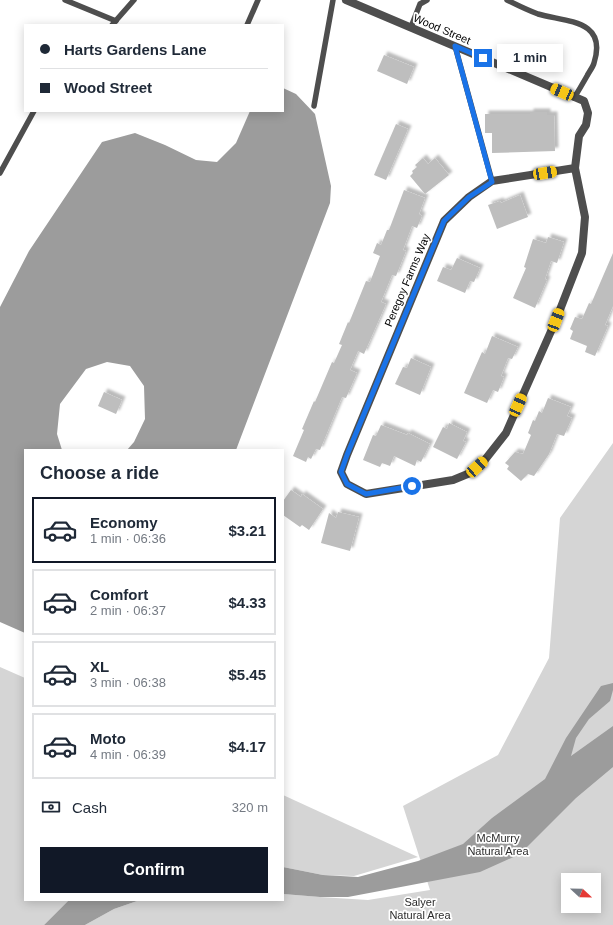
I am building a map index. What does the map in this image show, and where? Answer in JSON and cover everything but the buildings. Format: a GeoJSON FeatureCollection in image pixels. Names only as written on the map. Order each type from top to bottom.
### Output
{"type":"FeatureCollection","features":[{"type":"Feature","properties":{"kind":"street","name":"Wood Street"},"geometry":{"type":"LineString","coordinates":[[346,0],[584,101],[588,113],[586,125],[579,136],[575,168]]}},
{"type":"Feature","properties":{"kind":"street","name":"Peregoy Farms Way"},"geometry":{"type":"LineString","coordinates":[[575,168],[584,217],[582,254],[556,320],[506,433],[484,461],[470,473],[453,480],[366,494],[347,484],[341,472],[347,455],[444,221],[469,197],[492,182],[575,168]]}},
{"type":"Feature","properties":{"kind":"lane"},"geometry":{"type":"LineString","coordinates":[[65,0],[114,23],[134,0]]}},
{"type":"Feature","properties":{"kind":"lane"},"geometry":{"type":"LineString","coordinates":[[247,24],[258,0]]}},
{"type":"Feature","properties":{"kind":"lane"},"geometry":{"type":"LineString","coordinates":[[314,106],[333,0]]}},
{"type":"Feature","properties":{"kind":"lane"},"geometry":{"type":"LineString","coordinates":[[411,27],[420,4],[427,0]]}},
{"type":"Feature","properties":{"kind":"lane"},"geometry":{"type":"LineString","coordinates":[[507,0],[538,14],[567,20],[583,26],[591,32],[596,40],[597,53],[594,64],[574,98]]}},
{"type":"Feature","properties":{"kind":"lane"},"geometry":{"type":"LineString","coordinates":[[455,46],[492,182]]}},
{"type":"Feature","properties":{"kind":"lane"},"geometry":{"type":"LineString","coordinates":[[0,173],[33,112]]}},
{"type":"Feature","properties":{"kind":"green space","name":"McMurry Natural Area"},"geometry":{"type":"Polygon","coordinates":[[[613,443],[613,925],[85,925],[114,909],[137,901],[284,901],[284,894],[368,900],[430,890],[403,806],[498,755],[549,658],[560,518],[613,443]]]}},
{"type":"Feature","properties":{"kind":"green space"},"geometry":{"type":"Polygon","coordinates":[[[0,667],[24,678],[24,901],[68,901],[44,925],[0,925],[0,667]]]}},
{"type":"Feature","properties":{"kind":"green space"},"geometry":{"type":"Polygon","coordinates":[[[284,795],[418,857],[354,876],[323,875],[284,867],[284,795]]]}},
{"type":"Feature","properties":{"kind":"shaded area"},"geometry":{"type":"Polygon","coordinates":[[[284,88],[296,94],[315,114],[331,186],[330,203],[236,449],[128,449],[134,442],[145,419],[144,386],[130,366],[107,362],[86,369],[60,404],[57,434],[62,449],[24,449],[24,633],[0,622],[0,307],[29,251],[102,142],[135,133],[196,160],[217,162],[236,143],[250,112],[284,112],[284,88]]]}},
{"type":"Feature","properties":{"kind":"shaded area"},"geometry":{"type":"Polygon","coordinates":[[[613,683],[610,701],[589,719],[576,738],[571,756],[613,726],[613,767],[576,798],[520,854],[480,872],[348,897],[320,897],[284,894],[284,867],[323,875],[358,877],[418,861],[463,844],[492,818],[545,779],[566,738],[601,686],[613,683]]]}},
{"type":"Feature","properties":{"kind":"shaded area"},"geometry":{"type":"Polygon","coordinates":[[[68,901],[137,901],[114,909],[85,925],[44,925],[68,901]]]}},
{"type":"Feature","properties":{"kind":"route"},"geometry":{"type":"LineString","coordinates":[[412,486],[366,494],[347,484],[341,472],[444,221],[469,197],[492,182],[455,46],[483,58]]}},
{"type":"Feature","properties":{"kind":"park label","name":"Salyer Natural Area"},"geometry":{"type":"Point","coordinates":[420,908]}}]}
